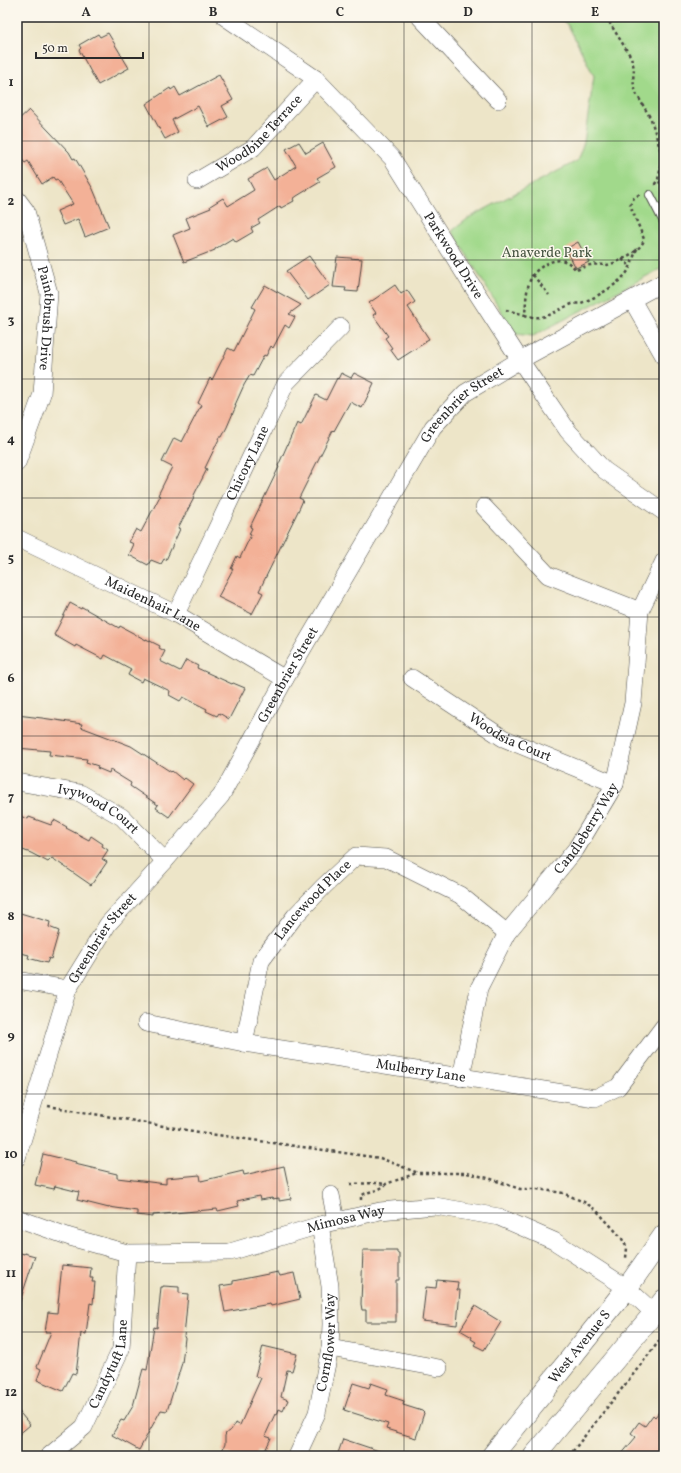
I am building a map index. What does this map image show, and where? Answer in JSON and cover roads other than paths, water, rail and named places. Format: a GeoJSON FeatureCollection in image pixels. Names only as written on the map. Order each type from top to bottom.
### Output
{"type":"FeatureCollection","features":[{"type":"Feature","properties":{"kind":"street","name":"Parkwood Drive"},"geometry":{"type":"LineString","coordinates":[[225,17],[316,79],[392,158],[470,284],[568,431],[604,470],[664,512]]}},
{"type":"Feature","properties":{"kind":"street"},"geometry":{"type":"LineString","coordinates":[[420,17],[498,100]]}},
{"type":"Feature","properties":{"kind":"street","name":"Woodbine Terrace"},"geometry":{"type":"LineString","coordinates":[[197,181],[253,148],[316,79]]}},
{"type":"Feature","properties":{"kind":"street","name":"Paintbrush Drive"},"geometry":{"type":"LineString","coordinates":[[17,199],[26,211],[49,293],[42,394],[17,463]]}},
{"type":"Feature","properties":{"kind":"street","name":"Greenbrier Street"},"geometry":{"type":"LineString","coordinates":[[17,1158],[68,989],[108,924],[221,796],[285,679],[433,427],[465,393],[520,360],[664,282]]}},
{"type":"Feature","properties":{"kind":"street"},"geometry":{"type":"LineString","coordinates":[[632,300],[664,356]]}},
{"type":"Feature","properties":{"kind":"street","name":"Chicory Lane"},"geometry":{"type":"LineString","coordinates":[[176,614],[286,383],[341,327]]}},
{"type":"Feature","properties":{"kind":"street"},"geometry":{"type":"LineString","coordinates":[[484,507],[548,575],[640,611]]}},
{"type":"Feature","properties":{"kind":"street","name":"Maidenhair Lane"},"geometry":{"type":"LineString","coordinates":[[17,538],[176,614],[285,679]]}},
{"type":"Feature","properties":{"kind":"street","name":"Candleberry Way"},"geometry":{"type":"LineString","coordinates":[[461,1078],[480,988],[507,934],[576,849],[615,784],[633,704],[640,611],[664,561]]}},
{"type":"Feature","properties":{"kind":"street","name":"Woodsia Court"},"geometry":{"type":"LineString","coordinates":[[412,678],[503,738],[615,784]]}},
{"type":"Feature","properties":{"kind":"street","name":"Ivywood Court"},"geometry":{"type":"LineString","coordinates":[[17,782],[80,793],[122,817],[165,861]]}},
{"type":"Feature","properties":{"kind":"street","name":"Lancewood Place"},"geometry":{"type":"LineString","coordinates":[[244,1043],[261,961],[295,916],[356,856],[386,858],[447,888],[460,895],[507,934]]}},
{"type":"Feature","properties":{"kind":"street"},"geometry":{"type":"LineString","coordinates":[[17,980],[68,989]]}},
{"type":"Feature","properties":{"kind":"street","name":"Mulberry Lane"},"geometry":{"type":"LineString","coordinates":[[146,1023],[244,1043],[595,1098],[618,1087],[664,1026]]}},
{"type":"Feature","properties":{"kind":"street","name":"Cornflower Way"},"geometry":{"type":"LineString","coordinates":[[297,1456],[317,1413],[330,1348],[331,1324],[328,1223],[331,1195]]}},
{"type":"Feature","properties":{"kind":"street","name":"Mimosa Way"},"geometry":{"type":"LineString","coordinates":[[17,1218],[70,1237],[127,1253],[230,1252],[328,1223],[380,1211],[435,1206],[499,1217],[554,1241],[621,1284],[659,1306]]}},
{"type":"Feature","properties":{"kind":"street","name":"West Avenue S"},"geometry":{"type":"LineString","coordinates":[[492,1456],[621,1284],[664,1235]]}},
{"type":"Feature","properties":{"kind":"street","name":"Candytuft Lane"},"geometry":{"type":"LineString","coordinates":[[49,1456],[84,1427],[121,1349],[127,1253]]}},
{"type":"Feature","properties":{"kind":"street"},"geometry":{"type":"LineString","coordinates":[[534,1456],[659,1306]]}},
{"type":"Feature","properties":{"kind":"street"},"geometry":{"type":"LineString","coordinates":[[330,1348],[439,1368]]}},
{"type":"Feature","properties":{"kind":"lane"},"geometry":{"type":"LineString","coordinates":[[648,191],[664,222]]}},
{"type":"Feature","properties":{"kind":"park label","name":"Anaverde Park"},"geometry":{"type":"Point","coordinates":[547,253]}}]}
